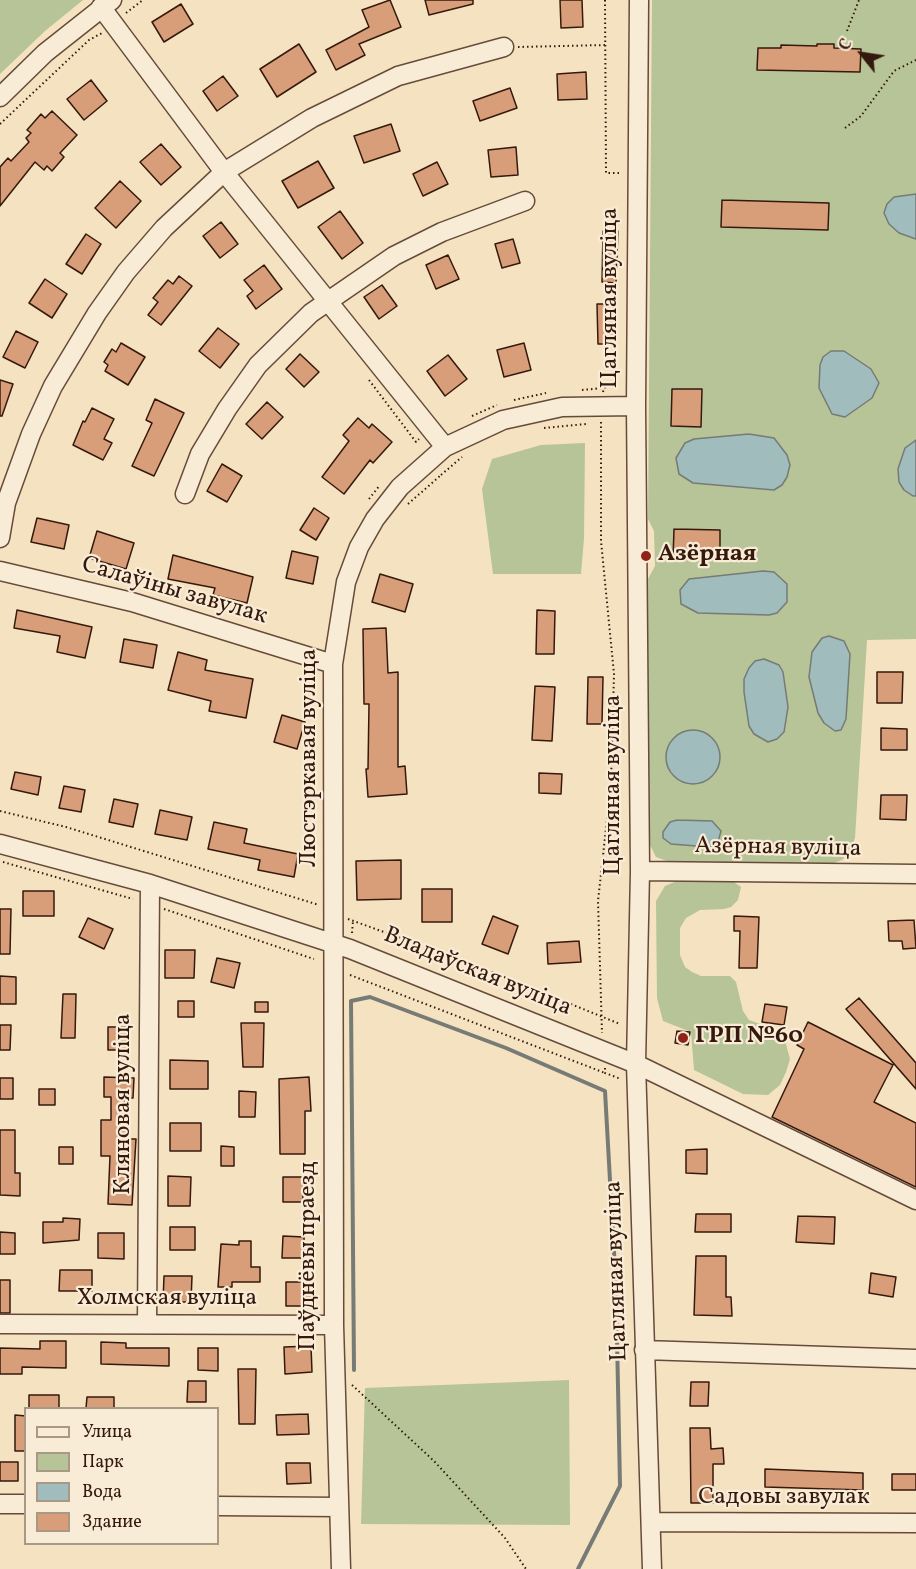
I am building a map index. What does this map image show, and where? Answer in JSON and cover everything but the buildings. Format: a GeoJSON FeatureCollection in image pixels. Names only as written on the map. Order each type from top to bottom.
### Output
{"type":"FeatureCollection","features":[{"type":"Feature","properties":{"kind":"street","name":"Цагляная вуліца"},"geometry":{"type":"LineString","coordinates":[[639,0],[636,406],[640,871],[636,1064],[652,1569]]}},
{"type":"Feature","properties":{"kind":"street"},"geometry":{"type":"LineString","coordinates":[[0,98],[45,53],[107,4],[224,172],[445,447]]}},
{"type":"Feature","properties":{"kind":"street"},"geometry":{"type":"LineString","coordinates":[[0,538],[6,503],[31,434],[53,386],[126,272],[164,228],[224,172],[312,118],[398,76],[504,47]]}},
{"type":"Feature","properties":{"kind":"street"},"geometry":{"type":"LineString","coordinates":[[184,494],[200,454],[227,409],[258,365],[328,300],[394,256],[442,232],[525,201]]}},
{"type":"Feature","properties":{"kind":"street","name":"Люстэркавая вуліца"},"geometry":{"type":"LineString","coordinates":[[333,943],[335,777],[333,664],[346,582],[359,547],[375,519],[400,487],[445,447],[503,420],[562,407],[636,406]]}},
{"type":"Feature","properties":{"kind":"street","name":"Салаўіны завулак"},"geometry":{"type":"LineString","coordinates":[[0,571],[132,602],[333,664]]}},
{"type":"Feature","properties":{"kind":"street","name":"Владаўская вуліца"},"geometry":{"type":"LineString","coordinates":[[0,844],[150,884],[333,943],[636,1064],[916,1200]]}},
{"type":"Feature","properties":{"kind":"street","name":"Азёрная вуліца"},"geometry":{"type":"LineString","coordinates":[[640,871],[916,874]]}},
{"type":"Feature","properties":{"kind":"street","name":"Кляновая вуліца"},"geometry":{"type":"LineString","coordinates":[[147,1324],[150,884]]}},
{"type":"Feature","properties":{"kind":"street","name":"Паўднёвы праезд"},"geometry":{"type":"LineString","coordinates":[[333,943],[334,1325],[341,1569]]}},
{"type":"Feature","properties":{"kind":"street","name":"Холмская вуліца"},"geometry":{"type":"LineString","coordinates":[[0,1324],[334,1325]]}},
{"type":"Feature","properties":{"kind":"street"},"geometry":{"type":"LineString","coordinates":[[644,1350],[916,1359]]}},
{"type":"Feature","properties":{"kind":"street"},"geometry":{"type":"LineString","coordinates":[[0,1504],[24,1504]]}},
{"type":"Feature","properties":{"kind":"street"},"geometry":{"type":"LineString","coordinates":[[219,1506],[339,1507]]}},
{"type":"Feature","properties":{"kind":"street","name":"Садовы завулак"},"geometry":{"type":"LineString","coordinates":[[651,1522],[916,1523]]}},
{"type":"Feature","properties":{"kind":"path"},"geometry":{"type":"LineString","coordinates":[[122,18],[129,9],[143,0]]}},
{"type":"Feature","properties":{"kind":"path"},"geometry":{"type":"LineString","coordinates":[[605,0],[606,173],[629,173]]}},
{"type":"Feature","properties":{"kind":"path"},"geometry":{"type":"LineString","coordinates":[[847,31],[859,0]]}},
{"type":"Feature","properties":{"kind":"path"},"geometry":{"type":"LineString","coordinates":[[0,124],[89,40],[104,33]]}},
{"type":"Feature","properties":{"kind":"path"},"geometry":{"type":"LineString","coordinates":[[504,47],[606,45]]}},
{"type":"Feature","properties":{"kind":"path"},"geometry":{"type":"LineString","coordinates":[[845,128],[861,116],[894,71],[916,60]]}},
{"type":"Feature","properties":{"kind":"path"},"geometry":{"type":"LineString","coordinates":[[605,1073],[598,901],[611,783],[614,674],[601,542],[601,406],[604,388],[625,379]]}},
{"type":"Feature","properties":{"kind":"path"},"geometry":{"type":"LineString","coordinates":[[318,912],[319,905]]}},
{"type":"Feature","properties":{"kind":"path"},"geometry":{"type":"LineString","coordinates":[[314,938],[315,959],[333,969],[637,1086]]}},
{"type":"Feature","properties":{"kind":"path"},"geometry":{"type":"LineString","coordinates":[[335,1368],[434,1461],[505,1538],[526,1569]]}},
{"type":"Feature","properties":{"kind":"green space"},"geometry":{"type":"Polygon","coordinates":[[[0,0],[83,0],[45,31],[0,74],[0,0]]]}},
{"type":"Feature","properties":{"kind":"green space"},"geometry":{"type":"Polygon","coordinates":[[[652,0],[916,0],[916,639],[867,640],[855,838],[850,852],[842,860],[831,864],[670,862],[656,857],[648,841],[648,579],[655,566],[654,531],[648,519],[652,0]]]}},
{"type":"Feature","properties":{"kind":"green space"},"geometry":{"type":"Polygon","coordinates":[[[585,443],[584,538],[581,574],[493,574],[482,489],[492,459],[541,445],[585,443]]]}},
{"type":"Feature","properties":{"kind":"green space"},"geometry":{"type":"Polygon","coordinates":[[[684,878],[731,880],[741,887],[738,900],[731,907],[700,910],[686,918],[680,928],[680,955],[685,967],[701,976],[730,976],[736,982],[743,1011],[749,1020],[774,1029],[784,1037],[790,1059],[780,1085],[768,1095],[743,1094],[694,1070],[691,1032],[663,1021],[657,998],[656,901],[665,886],[684,878]]]}},
{"type":"Feature","properties":{"kind":"green space"},"geometry":{"type":"Polygon","coordinates":[[[569,1380],[570,1525],[361,1524],[365,1388],[569,1380]]]}},
{"type":"Feature","properties":{"kind":"water"},"geometry":{"type":"Polygon","coordinates":[[[916,194],[916,239],[899,233],[889,224],[884,213],[887,204],[894,197],[916,194]]]}},
{"type":"Feature","properties":{"kind":"water"},"geometry":{"type":"Polygon","coordinates":[[[831,351],[844,351],[871,369],[879,383],[872,398],[845,417],[832,414],[819,388],[820,365],[823,357],[831,351]]]}},
{"type":"Feature","properties":{"kind":"water"},"geometry":{"type":"Polygon","coordinates":[[[749,434],[774,438],[787,455],[790,465],[787,477],[782,485],[774,490],[693,483],[679,474],[676,458],[685,443],[694,439],[749,434]]]}},
{"type":"Feature","properties":{"kind":"water"},"geometry":{"type":"Polygon","coordinates":[[[916,440],[916,496],[913,496],[904,490],[899,482],[898,469],[905,448],[916,440]]]}},
{"type":"Feature","properties":{"kind":"water"},"geometry":{"type":"Polygon","coordinates":[[[763,571],[774,572],[787,584],[787,602],[777,613],[769,615],[698,613],[681,604],[680,590],[689,579],[763,571]]]}},
{"type":"Feature","properties":{"kind":"water"},"geometry":{"type":"Polygon","coordinates":[[[829,636],[844,641],[850,654],[846,719],[841,730],[835,731],[824,723],[818,713],[809,677],[812,652],[822,638],[829,636]]]}},
{"type":"Feature","properties":{"kind":"water"},"geometry":{"type":"Polygon","coordinates":[[[764,659],[779,665],[783,672],[788,707],[784,732],[777,739],[768,742],[754,734],[749,726],[744,692],[744,679],[749,668],[755,661],[764,659]]]}},
{"type":"Feature","properties":{"kind":"water"},"geometry":{"type":"Polygon","coordinates":[[[688,730],[698,730],[708,734],[716,742],[720,757],[716,772],[708,780],[698,784],[688,784],[678,780],[670,772],[666,762],[666,752],[670,742],[678,734],[688,730]]]}},
{"type":"Feature","properties":{"kind":"water"},"geometry":{"type":"Polygon","coordinates":[[[677,820],[712,821],[721,831],[718,842],[709,847],[671,844],[663,838],[663,832],[670,822],[677,820]]]}},
{"type":"Feature","properties":{"kind":"waterway"},"geometry":{"type":"LineString","coordinates":[[354,1370],[351,1001],[370,997],[506,1048],[605,1091],[616,1288],[620,1486],[578,1569]]}},
{"type":"Feature","properties":{"kind":"place","name":"Азёрная"},"geometry":{"type":"Point","coordinates":[646,556]}},
{"type":"Feature","properties":{"kind":"place","name":"ГРП №60"},"geometry":{"type":"Point","coordinates":[683,1038]}}]}
